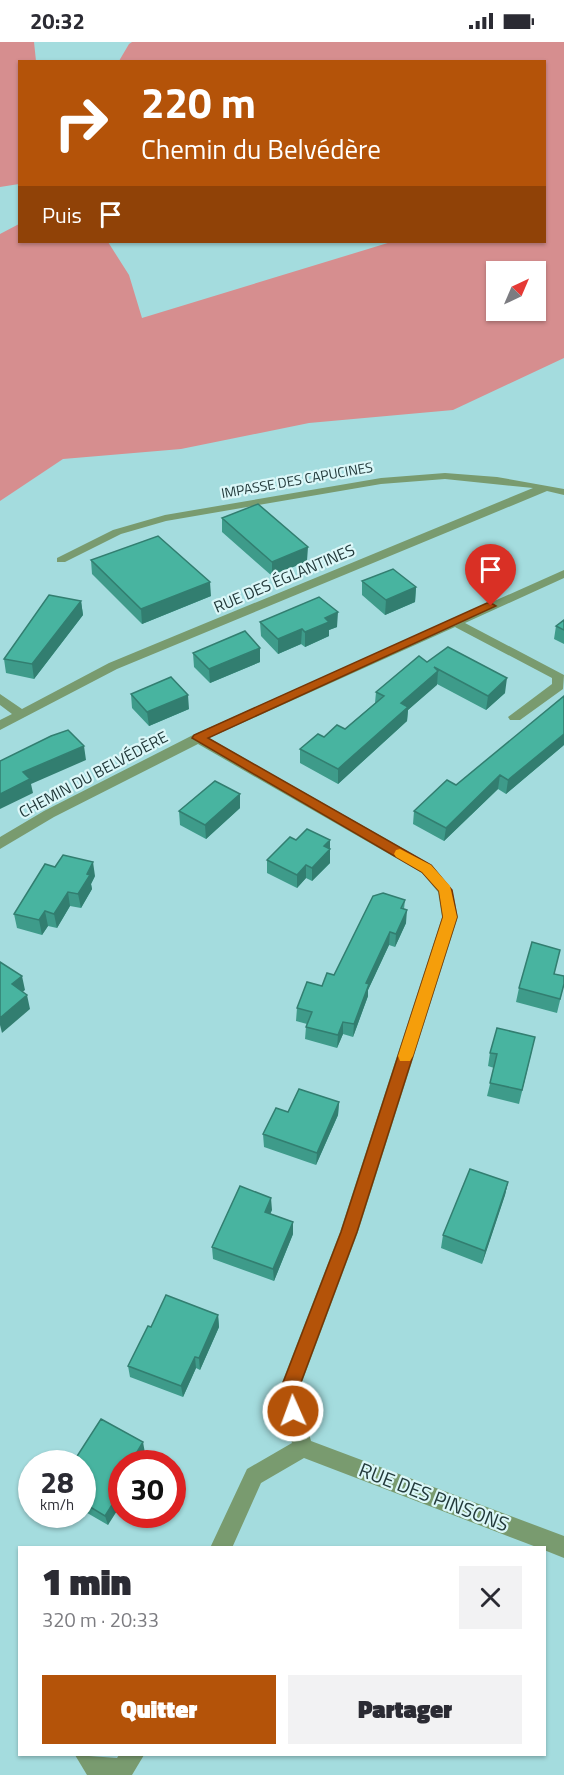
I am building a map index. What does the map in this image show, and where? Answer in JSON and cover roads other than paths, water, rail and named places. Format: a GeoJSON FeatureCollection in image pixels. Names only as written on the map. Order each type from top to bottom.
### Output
{"type":"FeatureCollection","features":[{"type":"Feature","properties":{"kind":"street","name":"IMPASSE DES CAPUCINES"},"geometry":{"type":"LineString","coordinates":[[61,560],[117,531],[165,518],[381,481],[445,476],[546,487]]}},
{"type":"Feature","properties":{"kind":"street"},"geometry":{"type":"LineString","coordinates":[[546,487],[564,492]]}},
{"type":"Feature","properties":{"kind":"street","name":"RUE DES ÉGLANTINES"},"geometry":{"type":"LineString","coordinates":[[0,726],[113,666],[546,487]]}},
{"type":"Feature","properties":{"kind":"street","name":"CHEMIN DU BELVÉDÈRE"},"geometry":{"type":"LineString","coordinates":[[0,844],[49,814],[198,738],[564,574]]}},
{"type":"Feature","properties":{"kind":"street"},"geometry":{"type":"LineString","coordinates":[[454,622],[558,676],[558,686],[515,717]]}},
{"type":"Feature","properties":{"kind":"street"},"geometry":{"type":"LineString","coordinates":[[0,698],[21,714]]}},
{"type":"Feature","properties":{"kind":"street"},"geometry":{"type":"LineString","coordinates":[[198,738],[427,869],[445,890],[450,917],[349,1232],[288,1393],[303,1448],[254,1476],[222,1546]]}},
{"type":"Feature","properties":{"kind":"street","name":"RUE DES PINSONS"},"geometry":{"type":"LineString","coordinates":[[303,1448],[564,1547]]}},
{"type":"Feature","properties":{"kind":"street"},"geometry":{"type":"LineString","coordinates":[[87,1756],[93,1766],[122,1770],[132,1756]]}}]}
